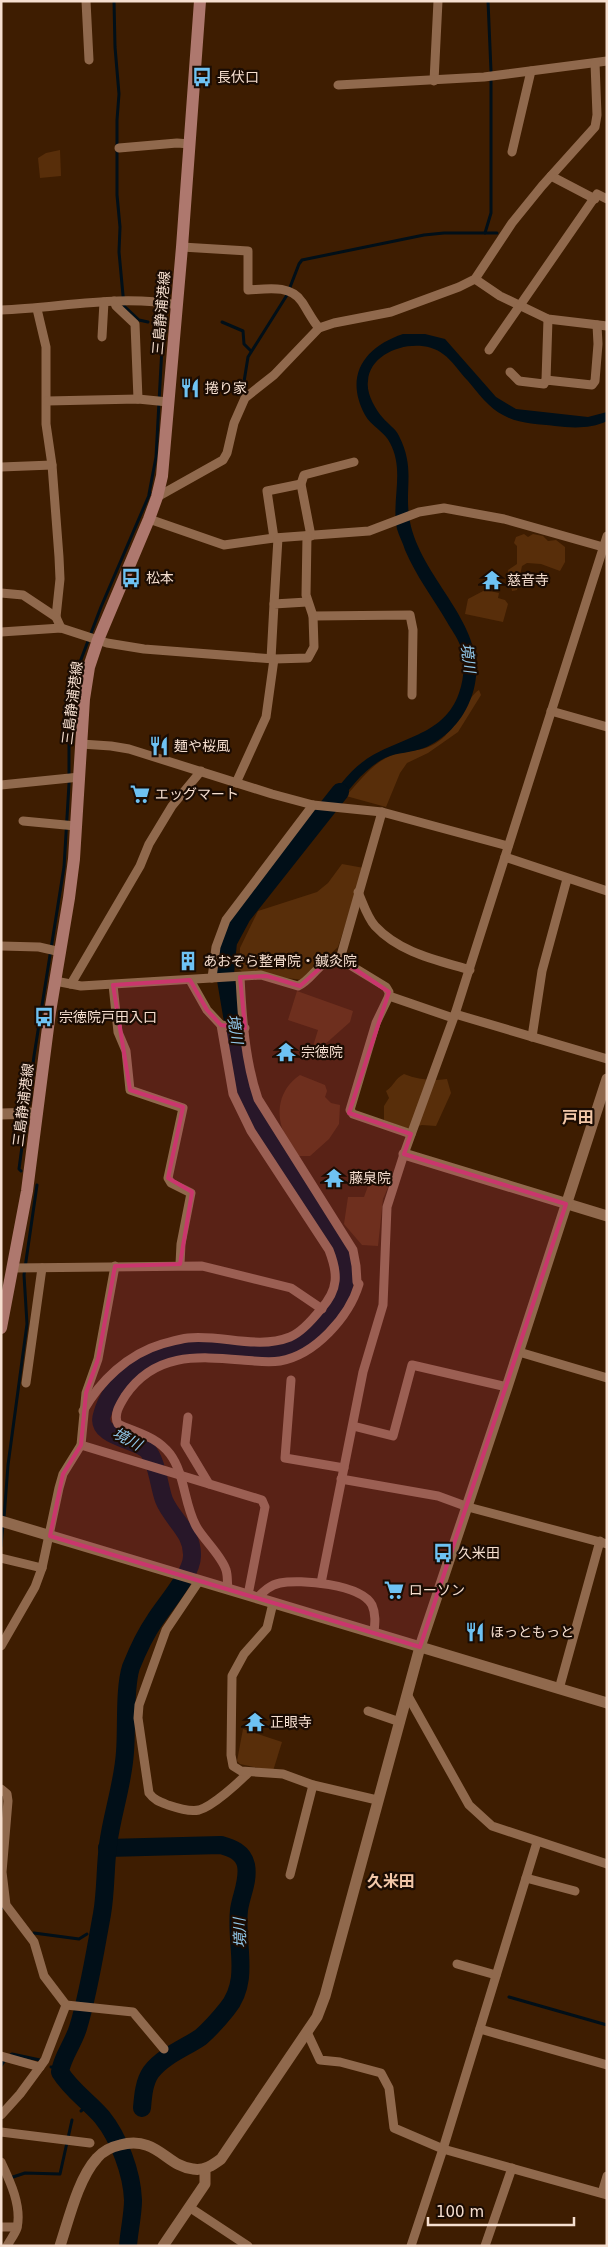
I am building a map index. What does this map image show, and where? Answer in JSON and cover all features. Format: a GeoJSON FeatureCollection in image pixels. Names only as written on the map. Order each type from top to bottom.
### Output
{"type":"FeatureCollection","features":[{"type":"Feature","properties":{"kind":"main road","name":"三島静浦港線"},"geometry":{"type":"LineString","coordinates":[[1,1328],[6,1281],[13,1268],[27,1191],[30,1114],[55,982],[70,888],[89,667],[98,640],[149,519],[162,476],[182,247],[200,1]]}},
{"type":"Feature","properties":{"kind":"street"},"geometry":{"type":"LineString","coordinates":[[86,1],[89,60]]}},
{"type":"Feature","properties":{"kind":"street"},"geometry":{"type":"LineString","coordinates":[[434,81],[438,1]]}},
{"type":"Feature","properties":{"kind":"street"},"geometry":{"type":"LineString","coordinates":[[338,85],[434,81],[607,61]]}},
{"type":"Feature","properties":{"kind":"street"},"geometry":{"type":"LineString","coordinates":[[157,497],[223,460],[228,453],[234,422],[245,398],[274,375],[319,328],[328,324],[391,312],[459,287],[475,279],[512,223],[595,127],[597,116],[595,63]]}},
{"type":"Feature","properties":{"kind":"street"},"geometry":{"type":"LineString","coordinates":[[512,152],[531,71]]}},
{"type":"Feature","properties":{"kind":"street"},"geometry":{"type":"LineString","coordinates":[[119,148],[177,143],[190,144]]}},
{"type":"Feature","properties":{"kind":"street"},"geometry":{"type":"LineString","coordinates":[[551,176],[595,199]]}},
{"type":"Feature","properties":{"kind":"street"},"geometry":{"type":"LineString","coordinates":[[489,350],[597,194],[607,199]]}},
{"type":"Feature","properties":{"kind":"street"},"geometry":{"type":"LineString","coordinates":[[182,247],[248,251],[248,290],[283,290],[294,293],[300,298],[319,328]]}},
{"type":"Feature","properties":{"kind":"street"},"geometry":{"type":"LineString","coordinates":[[475,279],[500,296],[548,319],[607,326]]}},
{"type":"Feature","properties":{"kind":"street"},"geometry":{"type":"LineString","coordinates":[[114,301],[135,324],[138,398]]}},
{"type":"Feature","properties":{"kind":"street"},"geometry":{"type":"LineString","coordinates":[[1,310],[37,309],[114,301],[144,301],[177,305]]}},
{"type":"Feature","properties":{"kind":"street"},"geometry":{"type":"LineString","coordinates":[[102,337],[104,302]]}},
{"type":"Feature","properties":{"kind":"street"},"geometry":{"type":"LineString","coordinates":[[37,309],[46,347],[47,434],[52,465],[60,580],[56,617],[61,628]]}},
{"type":"Feature","properties":{"kind":"street"},"geometry":{"type":"LineString","coordinates":[[510,372],[519,381],[544,384],[546,380],[548,319]]}},
{"type":"Feature","properties":{"kind":"street"},"geometry":{"type":"LineString","coordinates":[[546,380],[592,385],[595,381],[598,344],[597,325]]}},
{"type":"Feature","properties":{"kind":"street"},"geometry":{"type":"LineString","coordinates":[[47,401],[138,398],[168,402]]}},
{"type":"Feature","properties":{"kind":"street"},"geometry":{"type":"LineString","coordinates":[[1,632],[61,628],[98,640],[144,649],[273,659],[304,659],[310,656],[314,647],[313,616],[307,602],[309,536],[301,484],[304,476],[354,462]]}},
{"type":"Feature","properties":{"kind":"street"},"geometry":{"type":"LineString","coordinates":[[1,467],[52,465]]}},
{"type":"Feature","properties":{"kind":"street"},"geometry":{"type":"LineString","coordinates":[[236,783],[266,717],[273,659],[276,538],[267,491],[301,484]]}},
{"type":"Feature","properties":{"kind":"street"},"geometry":{"type":"LineString","coordinates":[[149,519],[224,544],[368,531],[428,509],[444,508],[504,519],[603,546]]}},
{"type":"Feature","properties":{"kind":"street"},"geometry":{"type":"LineString","coordinates":[[321,1583],[363,1372],[382,1305],[387,1207],[470,970],[551,711],[602,561],[603,546],[607,536]]}},
{"type":"Feature","properties":{"kind":"street"},"geometry":{"type":"LineString","coordinates":[[1,593],[23,595],[56,617]]}},
{"type":"Feature","properties":{"kind":"street"},"geometry":{"type":"LineString","coordinates":[[274,604],[307,602]]}},
{"type":"Feature","properties":{"kind":"street"},"geometry":{"type":"LineString","coordinates":[[313,616],[410,615],[413,630],[412,695]]}},
{"type":"Feature","properties":{"kind":"street"},"geometry":{"type":"LineString","coordinates":[[551,711],[607,727]]}},
{"type":"Feature","properties":{"kind":"street"},"geometry":{"type":"LineString","coordinates":[[81,744],[129,749],[236,783],[316,805],[338,809],[382,812],[508,846]]}},
{"type":"Feature","properties":{"kind":"street"},"geometry":{"type":"LineString","coordinates":[[71,984],[126,891],[140,866],[149,844],[172,806],[201,771]]}},
{"type":"Feature","properties":{"kind":"street"},"geometry":{"type":"LineString","coordinates":[[1,785],[80,777]]}},
{"type":"Feature","properties":{"kind":"street"},"geometry":{"type":"LineString","coordinates":[[214,978],[216,947],[226,920],[316,805]]}},
{"type":"Feature","properties":{"kind":"street"},"geometry":{"type":"LineString","coordinates":[[340,958],[382,812]]}},
{"type":"Feature","properties":{"kind":"street"},"geometry":{"type":"LineString","coordinates":[[23,821],[76,826]]}},
{"type":"Feature","properties":{"kind":"street"},"geometry":{"type":"LineString","coordinates":[[505,857],[607,891]]}},
{"type":"Feature","properties":{"kind":"street"},"geometry":{"type":"LineString","coordinates":[[532,1036],[542,971],[567,879]]}},
{"type":"Feature","properties":{"kind":"street"},"geometry":{"type":"LineString","coordinates":[[358,892],[370,920],[387,936],[420,955],[470,970]]}},
{"type":"Feature","properties":{"kind":"street"},"geometry":{"type":"LineString","coordinates":[[1,946],[39,947],[60,952]]}},
{"type":"Feature","properties":{"kind":"street"},"geometry":{"type":"LineString","coordinates":[[55,982],[81,986],[267,976],[298,986],[328,960],[340,958],[386,988],[389,992],[389,996],[376,1023],[350,1110],[353,1114],[411,1134]]}},
{"type":"Feature","properties":{"kind":"street"},"geometry":{"type":"LineString","coordinates":[[228,1589],[226,1569],[196,1526],[171,1455],[161,1444],[149,1436],[118,1424],[116,1416],[122,1400],[136,1382],[147,1373],[176,1360],[195,1357],[280,1361],[301,1354],[316,1344],[344,1313],[356,1294],[359,1284],[357,1282],[353,1250],[258,1099],[251,1074],[237,977]]}},
{"type":"Feature","properties":{"kind":"street"},"geometry":{"type":"LineString","coordinates":[[83,1411],[92,1394],[114,1371],[138,1354],[161,1345],[189,1338],[260,1342],[291,1336],[322,1309],[332,1293],[336,1281],[336,1268],[329,1250],[251,1131],[236,1102],[222,1025],[206,1010],[190,980]]}},
{"type":"Feature","properties":{"kind":"street"},"geometry":{"type":"LineString","coordinates":[[113,984],[118,1032],[126,1051],[130,1090],[183,1108],[168,1178],[171,1183],[191,1193],[181,1244],[180,1264]]}},
{"type":"Feature","properties":{"kind":"street"},"geometry":{"type":"LineString","coordinates":[[389,996],[607,1058]]}},
{"type":"Feature","properties":{"kind":"street"},"geometry":{"type":"LineString","coordinates":[[222,1025],[243,1027]]}},
{"type":"Feature","properties":{"kind":"street"},"geometry":{"type":"LineString","coordinates":[[60,2246],[83,2181],[91,2165],[109,2148],[135,2142],[151,2147],[189,2169],[205,2168],[221,2159],[317,2017],[326,1996],[377,1800],[408,1696],[420,1648],[508,1387],[607,1079]]}},
{"type":"Feature","properties":{"kind":"street"},"geometry":{"type":"LineString","coordinates":[[1,1114],[30,1114]]}},
{"type":"Feature","properties":{"kind":"street"},"geometry":{"type":"LineString","coordinates":[[404,1154],[607,1216]]}},
{"type":"Feature","properties":{"kind":"street"},"geometry":{"type":"LineString","coordinates":[[13,1268],[180,1264],[202,1266],[281,1285],[300,1294],[322,1309]]}},
{"type":"Feature","properties":{"kind":"street"},"geometry":{"type":"LineString","coordinates":[[1,1646],[35,1587],[50,1536],[63,1474],[81,1445],[83,1411],[88,1382],[99,1353],[115,1266]]}},
{"type":"Feature","properties":{"kind":"street"},"geometry":{"type":"LineString","coordinates":[[26,1383],[42,1268]]}},
{"type":"Feature","properties":{"kind":"street"},"geometry":{"type":"LineString","coordinates":[[519,1352],[607,1378]]}},
{"type":"Feature","properties":{"kind":"street"},"geometry":{"type":"LineString","coordinates":[[353,1426],[393,1436],[412,1365],[508,1387]]}},
{"type":"Feature","properties":{"kind":"street"},"geometry":{"type":"LineString","coordinates":[[291,1380],[285,1458],[344,1468]]}},
{"type":"Feature","properties":{"kind":"street"},"geometry":{"type":"LineString","coordinates":[[188,1417],[185,1444],[209,1484]]}},
{"type":"Feature","properties":{"kind":"street"},"geometry":{"type":"LineString","coordinates":[[81,1445],[209,1484],[252,1495],[264,1503],[253,1597]]}},
{"type":"Feature","properties":{"kind":"street"},"geometry":{"type":"LineString","coordinates":[[341,1479],[438,1496],[468,1507],[604,1542],[560,1689]]}},
{"type":"Feature","properties":{"kind":"street"},"geometry":{"type":"LineString","coordinates":[[1,1521],[374,1632],[420,1648],[607,1704]]}},
{"type":"Feature","properties":{"kind":"street"},"geometry":{"type":"LineString","coordinates":[[1,1558],[42,1568]]}},
{"type":"Feature","properties":{"kind":"street"},"geometry":{"type":"LineString","coordinates":[[197,1580],[166,1630],[139,1705],[138,1718],[149,1793],[152,1798],[159,1802],[189,1810],[200,1810],[248,1773]]}},
{"type":"Feature","properties":{"kind":"street"},"geometry":{"type":"LineString","coordinates":[[253,1597],[269,1587],[280,1583],[321,1583],[346,1589],[363,1596],[369,1601],[375,1619],[374,1632]]}},
{"type":"Feature","properties":{"kind":"street"},"geometry":{"type":"LineString","coordinates":[[273,1603],[267,1628],[236,1666],[230,1685],[231,1761],[236,1769],[248,1773],[283,1774],[313,1785],[377,1800]]}},
{"type":"Feature","properties":{"kind":"street"},"geometry":{"type":"LineString","coordinates":[[408,1696],[469,1805],[492,1826],[607,1864]]}},
{"type":"Feature","properties":{"kind":"street"},"geometry":{"type":"LineString","coordinates":[[368,1711],[400,1722]]}},
{"type":"Feature","properties":{"kind":"street"},"geometry":{"type":"LineString","coordinates":[[290,1875],[313,1785]]}},
{"type":"Feature","properties":{"kind":"street"},"geometry":{"type":"LineString","coordinates":[[1,1789],[6,1794],[8,1801],[4,1830],[2,1872],[6,1905],[34,1942],[44,1976],[69,2005],[134,2012],[164,2048]]}},
{"type":"Feature","properties":{"kind":"street"},"geometry":{"type":"LineString","coordinates":[[411,2246],[443,2149],[537,1842]]}},
{"type":"Feature","properties":{"kind":"street"},"geometry":{"type":"LineString","coordinates":[[526,1878],[574,1891]]}},
{"type":"Feature","properties":{"kind":"street"},"geometry":{"type":"LineString","coordinates":[[456,1964],[496,1975]]}},
{"type":"Feature","properties":{"kind":"street"},"geometry":{"type":"LineString","coordinates":[[1,2115],[20,2094],[40,2067],[49,2052],[69,2005]]}},
{"type":"Feature","properties":{"kind":"street"},"geometry":{"type":"LineString","coordinates":[[480,2029],[607,2065]]}},
{"type":"Feature","properties":{"kind":"street"},"geometry":{"type":"LineString","coordinates":[[307,2032],[320,2060],[340,2062],[381,2073],[389,2088],[394,2128],[443,2149],[604,2194],[607,2176]]}},
{"type":"Feature","properties":{"kind":"street"},"geometry":{"type":"LineString","coordinates":[[1,2056],[40,2067]]}},
{"type":"Feature","properties":{"kind":"street"},"geometry":{"type":"LineString","coordinates":[[1,2132],[90,2143]]}},
{"type":"Feature","properties":{"kind":"street"},"geometry":{"type":"LineString","coordinates":[[1,2162],[11,2183],[16,2204],[17,2228],[7,2246]]}},
{"type":"Feature","properties":{"kind":"street"},"geometry":{"type":"LineString","coordinates":[[162,2246],[205,2184],[205,2168]]}},
{"type":"Feature","properties":{"kind":"street"},"geometry":{"type":"LineString","coordinates":[[485,2246],[512,2168]]}},
{"type":"Feature","properties":{"kind":"street"},"geometry":{"type":"LineString","coordinates":[[189,2207],[248,2246]]}},
{"type":"Feature","properties":{"kind":"street"},"geometry":{"type":"LineString","coordinates":[[1,2227],[17,2228]]}},
{"type":"Feature","properties":{"kind":"highlighted area"},"geometry":{"type":"Polygon","coordinates":[[[340,959],[389,992],[349,1113],[411,1134],[404,1154],[566,1204],[420,1647],[50,1536],[63,1474],[81,1445],[86,1393],[98,1359],[115,1266],[180,1264],[192,1192],[168,1178],[183,1107],[130,1090],[113,985],[190,980],[207,1010],[221,1025],[245,1028],[240,977],[267,976],[300,986],[329,960],[340,959]]]}},
{"type":"Feature","properties":{"kind":"shaded area"},"geometry":{"type":"Polygon","coordinates":[[[60,150],[61,176],[40,178],[38,158],[46,153],[60,150]]]}},
{"type":"Feature","properties":{"kind":"shaded area"},"geometry":{"type":"Polygon","coordinates":[[[524,534],[528,537],[533,534],[543,536],[548,541],[556,540],[565,547],[565,562],[560,571],[541,564],[527,563],[522,566],[517,590],[512,591],[508,570],[517,564],[517,546],[514,543],[516,537],[524,534]]]}},
{"type":"Feature","properties":{"kind":"shaded area"},"geometry":{"type":"Polygon","coordinates":[[[485,590],[499,593],[498,598],[505,600],[508,604],[503,622],[465,614],[468,599],[485,590]]]}},
{"type":"Feature","properties":{"kind":"shaded area"},"geometry":{"type":"Polygon","coordinates":[[[479,690],[481,695],[458,732],[428,753],[407,763],[400,773],[386,807],[346,796],[382,760],[395,754],[426,748],[439,741],[451,729],[470,699],[479,690]]]}},
{"type":"Feature","properties":{"kind":"shaded area"},"geometry":{"type":"Polygon","coordinates":[[[342,864],[364,868],[338,947],[302,980],[242,972],[239,969],[240,948],[258,911],[317,892],[328,883],[342,864]]]}},
{"type":"Feature","properties":{"kind":"shaded area"},"geometry":{"type":"Polygon","coordinates":[[[297,991],[353,1011],[350,1022],[314,1054],[311,1053],[318,1030],[288,1020],[297,991]]]}},
{"type":"Feature","properties":{"kind":"shaded area"},"geometry":{"type":"Polygon","coordinates":[[[404,1074],[426,1080],[447,1079],[451,1093],[436,1126],[422,1125],[409,1129],[384,1120],[384,1106],[389,1098],[386,1091],[404,1074]]]}},
{"type":"Feature","properties":{"kind":"shaded area"},"geometry":{"type":"Polygon","coordinates":[[[300,1075],[325,1085],[327,1091],[325,1097],[331,1103],[340,1105],[339,1124],[329,1139],[310,1156],[298,1156],[286,1137],[280,1120],[283,1095],[287,1087],[300,1075]]]}},
{"type":"Feature","properties":{"kind":"shaded area"},"geometry":{"type":"Polygon","coordinates":[[[371,1178],[389,1185],[383,1199],[378,1246],[362,1245],[344,1224],[348,1197],[364,1197],[371,1178]]]}},
{"type":"Feature","properties":{"kind":"shaded area"},"geometry":{"type":"Polygon","coordinates":[[[243,1729],[282,1742],[273,1771],[240,1764],[237,1761],[243,1729]]]}},
{"type":"Feature","properties":{"kind":"water"},"geometry":{"type":"Polygon","coordinates":[[[403,334],[425,334],[445,339],[496,397],[516,409],[588,417],[607,412],[607,421],[588,427],[561,427],[528,423],[509,418],[489,405],[443,354],[422,346],[398,349],[377,361],[371,370],[368,381],[370,396],[380,414],[398,433],[404,447],[408,467],[409,516],[415,540],[466,629],[474,652],[476,677],[466,710],[451,730],[431,745],[390,756],[378,762],[358,780],[336,807],[323,806],[358,765],[377,753],[431,728],[442,719],[452,708],[462,682],[464,663],[459,642],[414,569],[397,529],[395,507],[397,464],[390,443],[365,415],[359,401],[358,376],[368,355],[389,340],[403,334]]]}},
{"type":"Feature","properties":{"kind":"waterway"},"geometry":{"type":"LineString","coordinates":[[114,1],[119,94],[117,195],[120,227],[119,252],[124,306],[139,320],[148,322]]}},
{"type":"Feature","properties":{"kind":"waterway"},"geometry":{"type":"LineString","coordinates":[[488,1],[491,71]]}},
{"type":"Feature","properties":{"kind":"waterway"},"geometry":{"type":"LineString","coordinates":[[485,233],[491,213],[491,81]]}},
{"type":"Feature","properties":{"kind":"waterway"},"geometry":{"type":"LineString","coordinates":[[242,394],[248,357],[287,295],[302,260],[424,235],[497,233]]}},
{"type":"Feature","properties":{"kind":"waterway"},"geometry":{"type":"LineString","coordinates":[[222,322],[243,331],[244,344],[251,351]]}},
{"type":"Feature","properties":{"kind":"waterway"},"geometry":{"type":"LineString","coordinates":[[149,494],[156,457],[162,347]]}},
{"type":"Feature","properties":{"kind":"waterway"},"geometry":{"type":"LineString","coordinates":[[21,1171],[19,1169],[34,1056],[64,867],[69,784],[69,691],[101,607],[150,493]]}},
{"type":"Feature","properties":{"kind":"waterway","name":"境川"},"geometry":{"type":"LineString","coordinates":[[128,2246],[133,2200],[124,2156],[114,2135],[102,2117],[69,2084],[60,2072],[63,2061],[76,2034],[92,1972],[102,1914],[108,1845],[124,1764],[127,1697],[131,1667],[148,1631],[188,1571],[192,1556],[186,1533],[164,1500],[150,1454],[142,1446],[110,1433],[101,1422],[102,1415],[107,1401],[119,1383],[148,1359],[162,1353],[189,1348],[203,1347],[265,1352],[291,1348],[320,1327],[335,1309],[342,1295],[345,1280],[344,1256],[246,1098],[225,974],[228,942],[242,916],[340,792]]}},
{"type":"Feature","properties":{"kind":"waterway"},"geometry":{"type":"LineString","coordinates":[[4,1518],[8,1465],[27,1324],[24,1275],[37,1185]]}},
{"type":"Feature","properties":{"kind":"waterway"},"geometry":{"type":"LineString","coordinates":[[1,1546],[3,1524]]}},
{"type":"Feature","properties":{"kind":"waterway","name":"境川"},"geometry":{"type":"LineString","coordinates":[[107,1848],[221,1845],[233,1849],[240,1854],[245,1861],[247,1871],[239,1910],[240,1974],[234,1998],[227,2009],[201,2037],[156,2066],[145,2085],[142,2108]]}},
{"type":"Feature","properties":{"kind":"waterway"},"geometry":{"type":"LineString","coordinates":[[34,1933],[79,1939],[87,1934]]}},
{"type":"Feature","properties":{"kind":"waterway"},"geometry":{"type":"LineString","coordinates":[[509,1997],[607,2025]]}},
{"type":"Feature","properties":{"kind":"waterway"},"geometry":{"type":"LineString","coordinates":[[1,2066],[12,2054],[40,2060]]}},
{"type":"Feature","properties":{"kind":"waterway"},"geometry":{"type":"LineString","coordinates":[[51,2067],[60,2068]]}},
{"type":"Feature","properties":{"kind":"waterway"},"geometry":{"type":"LineString","coordinates":[[81,2111],[89,2104]]}},
{"type":"Feature","properties":{"kind":"waterway"},"geometry":{"type":"LineString","coordinates":[[13,2177],[25,2173],[60,2174],[72,2120]]}},
{"type":"Feature","properties":{"kind":"place","name":"長伏口"},"geometry":{"type":"Point","coordinates":[202,77]}},
{"type":"Feature","properties":{"kind":"place","name":"捲り家"},"geometry":{"type":"Point","coordinates":[190,388]}},
{"type":"Feature","properties":{"kind":"place","name":"松本"},"geometry":{"type":"Point","coordinates":[131,578]}},
{"type":"Feature","properties":{"kind":"place","name":"慈音寺"},"geometry":{"type":"Point","coordinates":[492,580]}},
{"type":"Feature","properties":{"kind":"place","name":"麺や桜風"},"geometry":{"type":"Point","coordinates":[159,746]}},
{"type":"Feature","properties":{"kind":"place","name":"エッグマート"},"geometry":{"type":"Point","coordinates":[140,794]}},
{"type":"Feature","properties":{"kind":"place","name":"あおぞら整骨院・鍼灸院"},"geometry":{"type":"Point","coordinates":[188,961]}},
{"type":"Feature","properties":{"kind":"place","name":"宗徳院戸田入口"},"geometry":{"type":"Point","coordinates":[44,1017]}},
{"type":"Feature","properties":{"kind":"place","name":"宗徳院"},"geometry":{"type":"Point","coordinates":[286,1052]}},
{"type":"Feature","properties":{"kind":"place","name":"藤泉院"},"geometry":{"type":"Point","coordinates":[334,1178]}},
{"type":"Feature","properties":{"kind":"place","name":"久米田"},"geometry":{"type":"Point","coordinates":[443,1553]}},
{"type":"Feature","properties":{"kind":"place","name":"ローソン"},"geometry":{"type":"Point","coordinates":[394,1590]}},
{"type":"Feature","properties":{"kind":"place","name":"ほっともっと"},"geometry":{"type":"Point","coordinates":[475,1632]}},
{"type":"Feature","properties":{"kind":"place","name":"正眼寺"},"geometry":{"type":"Point","coordinates":[255,1722]}},
{"type":"Feature","properties":{"kind":"district","name":"戸田"},"geometry":{"type":"Point","coordinates":[578,1117]}},
{"type":"Feature","properties":{"kind":"district","name":"久米田"},"geometry":{"type":"Point","coordinates":[391,1881]}}]}
